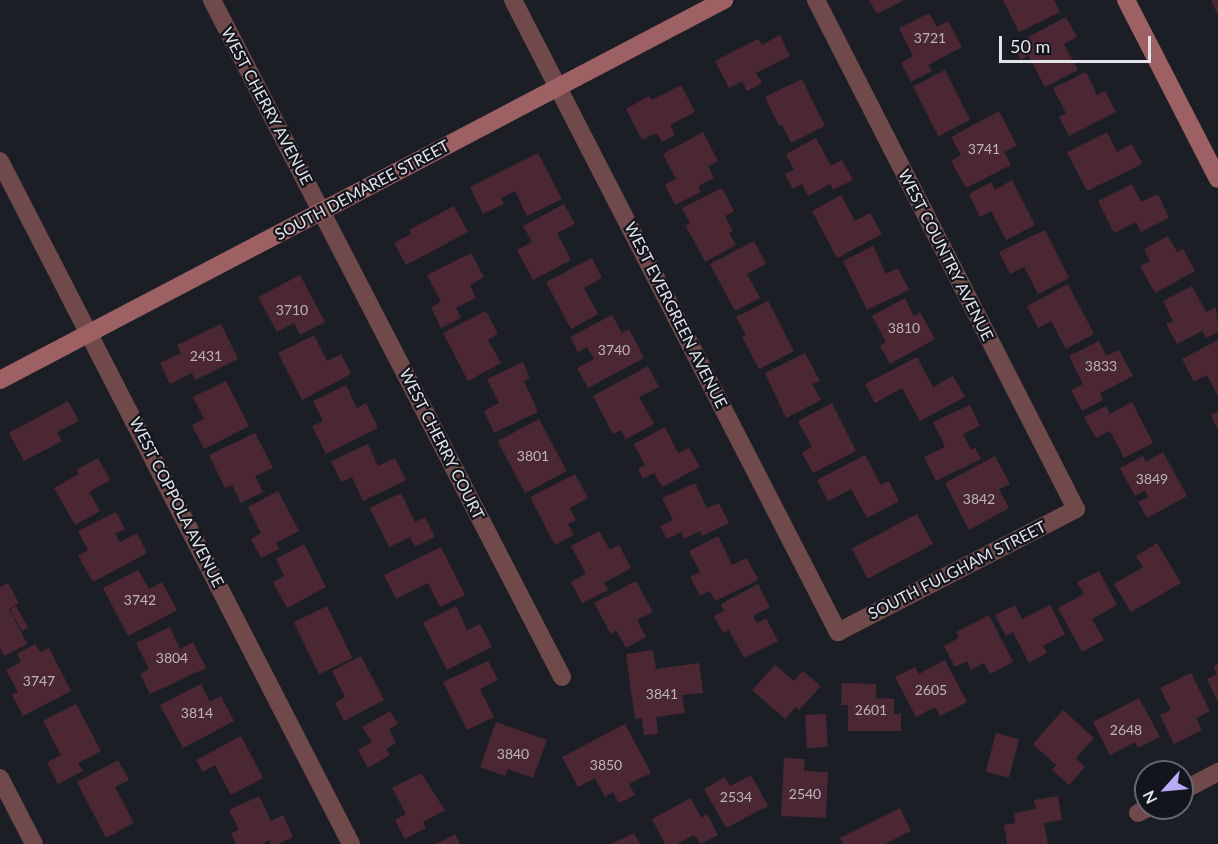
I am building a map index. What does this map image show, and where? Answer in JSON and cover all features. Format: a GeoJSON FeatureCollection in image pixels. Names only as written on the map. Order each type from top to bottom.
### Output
{"type":"FeatureCollection","features":[{"type":"Feature","properties":{"kind":"main road","name":"SOUTH DEMAREE STREET"},"geometry":{"type":"LineString","coordinates":[[0,380],[724,0]]}},
{"type":"Feature","properties":{"kind":"main road"},"geometry":{"type":"LineString","coordinates":[[1126,0],[1218,179]]}},
{"type":"Feature","properties":{"kind":"street","name":"WEST CHERRY AVENUE"},"geometry":{"type":"LineString","coordinates":[[212,0],[322,211]]}},
{"type":"Feature","properties":{"kind":"street","name":"WEST EVERGREEN AVENUE"},"geometry":{"type":"LineString","coordinates":[[513,0],[838,632]]}},
{"type":"Feature","properties":{"kind":"street","name":"WEST COUNTRY AVENUE"},"geometry":{"type":"LineString","coordinates":[[816,0],[1076,509]]}},
{"type":"Feature","properties":{"kind":"street","name":"WEST COPPOLA AVENUE"},"geometry":{"type":"LineString","coordinates":[[0,161],[91,333],[351,844]]}},
{"type":"Feature","properties":{"kind":"street","name":"WEST CHERRY COURT"},"geometry":{"type":"LineString","coordinates":[[322,211],[562,677]]}},
{"type":"Feature","properties":{"kind":"street","name":"SOUTH FULGHAM STREET"},"geometry":{"type":"LineString","coordinates":[[838,632],[1076,509]]}},
{"type":"Feature","properties":{"kind":"street"},"geometry":{"type":"LineString","coordinates":[[1194,784],[1218,772]]}},
{"type":"Feature","properties":{"kind":"street"},"geometry":{"type":"LineString","coordinates":[[0,778],[34,844]]}},
{"type":"Feature","properties":{"kind":"building"},"geometry":{"type":"Polygon","coordinates":[[[869,0],[904,0],[877,14],[869,0]]]}},
{"type":"Feature","properties":{"kind":"building"},"geometry":{"type":"Polygon","coordinates":[[[1003,0],[1054,0],[1060,12],[1019,32],[1003,0]]]}},
{"type":"Feature","properties":{"kind":"building"},"geometry":{"type":"Polygon","coordinates":[[[1211,0],[1218,0],[1218,15],[1211,0]]]}},
{"type":"Feature","properties":{"kind":"building"},"geometry":{"type":"Polygon","coordinates":[[[929,13],[937,27],[948,21],[962,47],[928,65],[932,71],[911,82],[901,63],[913,56],[899,28],[929,13]]]}},
{"type":"Feature","properties":{"kind":"building"},"geometry":{"type":"Polygon","coordinates":[[[1066,17],[1077,37],[1064,44],[1078,70],[1045,87],[1028,55],[1021,60],[1013,45],[1066,17]]]}},
{"type":"Feature","properties":{"kind":"building"},"geometry":{"type":"Polygon","coordinates":[[[780,35],[790,56],[756,73],[762,83],[747,91],[742,81],[729,88],[715,61],[758,39],[762,45],[780,35]]]}},
{"type":"Feature","properties":{"kind":"building"},"geometry":{"type":"Polygon","coordinates":[[[945,70],[970,120],[938,136],[913,86],[945,70]]]}},
{"type":"Feature","properties":{"kind":"building"},"geometry":{"type":"Polygon","coordinates":[[[1086,72],[1097,95],[1105,91],[1116,112],[1069,136],[1059,117],[1066,113],[1053,88],[1086,72]]]}},
{"type":"Feature","properties":{"kind":"building"},"geometry":{"type":"Polygon","coordinates":[[[802,79],[825,126],[791,143],[782,125],[779,126],[765,97],[802,79]]]}},
{"type":"Feature","properties":{"kind":"building"},"geometry":{"type":"Polygon","coordinates":[[[681,85],[695,112],[670,125],[675,135],[662,142],[657,133],[642,140],[626,109],[649,96],[652,100],[681,85]]]}},
{"type":"Feature","properties":{"kind":"building"},"geometry":{"type":"Polygon","coordinates":[[[999,111],[1017,146],[1004,152],[1011,165],[966,188],[951,161],[961,155],[951,137],[999,111]]]}},
{"type":"Feature","properties":{"kind":"building"},"geometry":{"type":"Polygon","coordinates":[[[703,132],[718,161],[708,166],[714,178],[698,186],[701,192],[675,205],[665,185],[676,179],[663,154],[703,132]]]}},
{"type":"Feature","properties":{"kind":"building"},"geometry":{"type":"Polygon","coordinates":[[[1107,132],[1117,152],[1132,144],[1142,164],[1087,191],[1067,152],[1107,132]]]}},
{"type":"Feature","properties":{"kind":"building"},"geometry":{"type":"Polygon","coordinates":[[[816,138],[831,166],[842,160],[853,180],[833,190],[830,184],[808,196],[802,184],[793,189],[785,174],[794,170],[786,154],[816,138]]]}},
{"type":"Feature","properties":{"kind":"building"},"geometry":{"type":"Polygon","coordinates":[[[538,153],[562,199],[527,216],[515,191],[501,198],[504,204],[483,214],[470,187],[538,153]]]}},
{"type":"Feature","properties":{"kind":"building"},"geometry":{"type":"Polygon","coordinates":[[[1012,180],[1035,225],[1006,240],[991,211],[980,217],[969,194],[991,182],[995,190],[1012,180]]]}},
{"type":"Feature","properties":{"kind":"building"},"geometry":{"type":"Polygon","coordinates":[[[1132,184],[1141,202],[1158,194],[1169,218],[1141,232],[1136,222],[1114,233],[1098,201],[1132,184]]]}},
{"type":"Feature","properties":{"kind":"building"},"geometry":{"type":"Polygon","coordinates":[[[722,188],[734,211],[725,216],[733,231],[729,233],[736,245],[705,262],[686,226],[690,223],[682,208],[722,188]]]}},
{"type":"Feature","properties":{"kind":"building"},"geometry":{"type":"Polygon","coordinates":[[[841,195],[855,221],[870,213],[882,234],[837,258],[812,211],[841,195]]]}},
{"type":"Feature","properties":{"kind":"building"},"geometry":{"type":"Polygon","coordinates":[[[564,204],[575,224],[557,233],[571,260],[533,280],[517,250],[532,242],[523,226],[564,204]]]}},
{"type":"Feature","properties":{"kind":"building"},"geometry":{"type":"Polygon","coordinates":[[[454,206],[468,232],[406,265],[394,243],[411,234],[409,230],[454,206]]]}},
{"type":"Feature","properties":{"kind":"building"},"geometry":{"type":"Polygon","coordinates":[[[1045,230],[1069,278],[1038,294],[1024,267],[1010,274],[999,252],[1045,230]]]}},
{"type":"Feature","properties":{"kind":"building"},"geometry":{"type":"Polygon","coordinates":[[[1168,236],[1177,252],[1183,249],[1195,271],[1155,293],[1140,266],[1150,261],[1144,249],[1168,236]]]}},
{"type":"Feature","properties":{"kind":"building"},"geometry":{"type":"Polygon","coordinates":[[[754,241],[766,264],[747,274],[760,298],[735,311],[710,264],[754,241]]]}},
{"type":"Feature","properties":{"kind":"building"},"geometry":{"type":"Polygon","coordinates":[[[873,246],[886,274],[898,268],[909,290],[867,310],[843,261],[873,246]]]}},
{"type":"Feature","properties":{"kind":"building"},"geometry":{"type":"Polygon","coordinates":[[[471,253],[484,277],[470,285],[476,298],[456,308],[461,318],[441,328],[431,307],[441,302],[427,275],[471,253]]]}},
{"type":"Feature","properties":{"kind":"building"},"geometry":{"type":"Polygon","coordinates":[[[592,258],[602,278],[584,288],[598,314],[571,329],[546,282],[592,258]]]}},
{"type":"Feature","properties":{"kind":"building"},"geometry":{"type":"Polygon","coordinates":[[[300,275],[325,322],[300,335],[294,323],[277,332],[258,297],[300,275]]]}},
{"type":"Feature","properties":{"kind":"building"},"geometry":{"type":"Polygon","coordinates":[[[1068,284],[1094,334],[1066,349],[1051,321],[1038,328],[1027,306],[1068,284]]]}},
{"type":"Feature","properties":{"kind":"building"},"geometry":{"type":"Polygon","coordinates":[[[1192,286],[1206,312],[1216,307],[1218,332],[1206,338],[1202,331],[1177,344],[1166,324],[1173,321],[1163,301],[1192,286]]]}},
{"type":"Feature","properties":{"kind":"building"},"geometry":{"type":"Polygon","coordinates":[[[905,298],[914,316],[920,312],[935,339],[890,364],[880,346],[886,342],[872,316],[905,298]]]}},
{"type":"Feature","properties":{"kind":"building"},"geometry":{"type":"Polygon","coordinates":[[[768,301],[794,351],[759,369],[742,337],[746,335],[736,317],[768,301]]]}},
{"type":"Feature","properties":{"kind":"building"},"geometry":{"type":"Polygon","coordinates":[[[486,311],[498,334],[488,340],[501,363],[468,381],[443,333],[486,311]]]}},
{"type":"Feature","properties":{"kind":"building"},"geometry":{"type":"Polygon","coordinates":[[[612,315],[622,333],[629,329],[644,358],[588,388],[577,368],[594,359],[587,347],[578,352],[570,337],[612,315]]]}},
{"type":"Feature","properties":{"kind":"building"},"geometry":{"type":"Polygon","coordinates":[[[221,324],[238,359],[195,380],[192,373],[170,384],[160,363],[181,353],[177,345],[221,324]]]}},
{"type":"Feature","properties":{"kind":"building"},"geometry":{"type":"Polygon","coordinates":[[[314,335],[327,361],[341,354],[351,374],[302,400],[278,353],[314,335]]]}},
{"type":"Feature","properties":{"kind":"building"},"geometry":{"type":"Polygon","coordinates":[[[1218,340],[1218,396],[1207,375],[1194,382],[1182,359],[1218,340]]]}},
{"type":"Feature","properties":{"kind":"building"},"geometry":{"type":"Polygon","coordinates":[[[1099,341],[1106,356],[1119,350],[1133,376],[1100,393],[1103,400],[1082,411],[1071,390],[1083,384],[1069,356],[1099,341]]]}},
{"type":"Feature","properties":{"kind":"building"},"geometry":{"type":"Polygon","coordinates":[[[805,353],[820,381],[812,384],[821,400],[786,418],[765,373],[805,353]]]}},
{"type":"Feature","properties":{"kind":"building"},"geometry":{"type":"Polygon","coordinates":[[[917,357],[933,387],[953,376],[965,397],[920,421],[902,388],[875,403],[865,384],[917,357]]]}},
{"type":"Feature","properties":{"kind":"building"},"geometry":{"type":"Polygon","coordinates":[[[523,362],[530,378],[524,381],[538,412],[494,433],[484,411],[499,403],[487,379],[523,362]]]}},
{"type":"Feature","properties":{"kind":"building"},"geometry":{"type":"Polygon","coordinates":[[[648,366],[659,387],[639,397],[654,424],[626,439],[620,430],[613,434],[593,396],[648,366]]]}},
{"type":"Feature","properties":{"kind":"building"},"geometry":{"type":"Polygon","coordinates":[[[226,381],[249,426],[204,449],[192,425],[204,419],[193,397],[226,381]]]}},
{"type":"Feature","properties":{"kind":"building"},"geometry":{"type":"Polygon","coordinates":[[[346,385],[357,408],[366,403],[378,428],[326,454],[312,426],[323,421],[313,401],[346,385]]]}},
{"type":"Feature","properties":{"kind":"building"},"geometry":{"type":"Polygon","coordinates":[[[68,401],[79,421],[57,432],[62,441],[24,461],[9,433],[68,401]]]}},
{"type":"Feature","properties":{"kind":"building"},"geometry":{"type":"Polygon","coordinates":[[[1132,402],[1153,443],[1124,458],[1110,431],[1096,438],[1084,417],[1106,406],[1110,414],[1132,402]]]}},
{"type":"Feature","properties":{"kind":"building"},"geometry":{"type":"Polygon","coordinates":[[[832,403],[856,451],[813,473],[802,453],[812,447],[798,421],[832,403]]]}},
{"type":"Feature","properties":{"kind":"building"},"geometry":{"type":"Polygon","coordinates":[[[970,405],[980,426],[963,434],[971,450],[975,448],[981,459],[936,481],[924,457],[945,447],[933,422],[970,405]]]}},
{"type":"Feature","properties":{"kind":"building"},"geometry":{"type":"Polygon","coordinates":[[[1218,411],[1218,430],[1211,415],[1218,411]]]}},
{"type":"Feature","properties":{"kind":"building"},"geometry":{"type":"Polygon","coordinates":[[[539,419],[567,471],[525,493],[498,441],[539,419]]]}},
{"type":"Feature","properties":{"kind":"building"},"geometry":{"type":"Polygon","coordinates":[[[665,427],[678,453],[689,448],[700,467],[662,487],[654,473],[643,479],[638,469],[645,465],[634,444],[665,427]]]}},
{"type":"Feature","properties":{"kind":"building"},"geometry":{"type":"Polygon","coordinates":[[[255,433],[273,468],[255,476],[263,492],[241,503],[232,485],[225,488],[209,455],[255,433]]]}},
{"type":"Feature","properties":{"kind":"building"},"geometry":{"type":"Polygon","coordinates":[[[368,444],[378,466],[395,458],[406,480],[363,501],[352,477],[341,482],[331,461],[368,444]]]}},
{"type":"Feature","properties":{"kind":"building"},"geometry":{"type":"Polygon","coordinates":[[[1163,452],[1187,496],[1147,518],[1138,502],[1148,497],[1145,490],[1135,496],[1120,468],[1143,456],[1146,462],[1163,452]]]}},
{"type":"Feature","properties":{"kind":"building"},"geometry":{"type":"Polygon","coordinates":[[[865,455],[881,485],[889,481],[899,501],[867,518],[851,489],[828,501],[817,480],[865,455]]]}},
{"type":"Feature","properties":{"kind":"building"},"geometry":{"type":"Polygon","coordinates":[[[995,456],[1010,484],[999,489],[1009,508],[969,530],[945,483],[995,456]]]}},
{"type":"Feature","properties":{"kind":"building"},"geometry":{"type":"Polygon","coordinates":[[[98,458],[110,480],[89,492],[100,511],[75,525],[54,488],[79,474],[76,470],[98,458]]]}},
{"type":"Feature","properties":{"kind":"building"},"geometry":{"type":"Polygon","coordinates":[[[575,474],[588,498],[570,508],[576,520],[568,524],[574,535],[555,545],[530,497],[575,474]]]}},
{"type":"Feature","properties":{"kind":"building"},"geometry":{"type":"Polygon","coordinates":[[[695,483],[707,508],[719,503],[729,523],[702,536],[700,531],[684,539],[681,532],[667,539],[660,526],[673,520],[662,498],[695,483]]]}},
{"type":"Feature","properties":{"kind":"building"},"geometry":{"type":"Polygon","coordinates":[[[278,491],[299,531],[276,543],[279,549],[261,558],[251,539],[261,533],[248,507],[278,491]]]}},
{"type":"Feature","properties":{"kind":"building"},"geometry":{"type":"Polygon","coordinates":[[[401,493],[415,522],[425,517],[435,537],[415,547],[410,537],[389,547],[370,508],[401,493]]]}},
{"type":"Feature","properties":{"kind":"building"},"geometry":{"type":"Polygon","coordinates":[[[116,512],[125,529],[115,534],[120,542],[137,533],[147,553],[93,582],[78,556],[88,550],[78,531],[116,512]]]}},
{"type":"Feature","properties":{"kind":"building"},"geometry":{"type":"Polygon","coordinates":[[[917,514],[933,544],[868,579],[852,549],[917,514]]]}},
{"type":"Feature","properties":{"kind":"building"},"geometry":{"type":"Polygon","coordinates":[[[599,531],[610,550],[619,545],[631,568],[604,583],[608,590],[582,603],[571,582],[586,574],[571,546],[599,531]]]}},
{"type":"Feature","properties":{"kind":"building"},"geometry":{"type":"Polygon","coordinates":[[[718,536],[732,565],[747,558],[758,580],[715,601],[710,591],[700,596],[690,577],[700,572],[689,551],[718,536]]]}},
{"type":"Feature","properties":{"kind":"building"},"geometry":{"type":"Polygon","coordinates":[[[1157,543],[1181,583],[1131,612],[1114,584],[1143,567],[1136,556],[1157,543]]]}},
{"type":"Feature","properties":{"kind":"building"},"geometry":{"type":"Polygon","coordinates":[[[304,544],[326,587],[287,608],[273,582],[284,576],[276,559],[304,544]]]}},
{"type":"Feature","properties":{"kind":"building"},"geometry":{"type":"Polygon","coordinates":[[[441,547],[465,595],[440,607],[428,583],[396,599],[384,575],[441,547]]]}},
{"type":"Feature","properties":{"kind":"building"},"geometry":{"type":"Polygon","coordinates":[[[138,570],[149,589],[162,582],[177,610],[128,636],[103,588],[138,570]]]}},
{"type":"Feature","properties":{"kind":"building"},"geometry":{"type":"Polygon","coordinates":[[[1099,571],[1117,605],[1092,619],[1104,640],[1082,652],[1058,608],[1084,594],[1077,582],[1099,571]]]}},
{"type":"Feature","properties":{"kind":"building"},"geometry":{"type":"Polygon","coordinates":[[[636,581],[653,612],[637,620],[646,637],[626,648],[616,630],[611,634],[594,603],[636,581]]]}},
{"type":"Feature","properties":{"kind":"building"},"geometry":{"type":"Polygon","coordinates":[[[8,583],[19,603],[9,609],[27,644],[4,656],[0,648],[0,587],[8,583]]]}},
{"type":"Feature","properties":{"kind":"building"},"geometry":{"type":"Polygon","coordinates":[[[758,584],[770,607],[753,616],[757,623],[766,618],[778,641],[744,658],[729,630],[723,633],[714,616],[724,611],[721,604],[758,584]]]}},
{"type":"Feature","properties":{"kind":"building"},"geometry":{"type":"Polygon","coordinates":[[[1015,605],[1022,619],[1050,605],[1065,634],[1043,646],[1047,653],[1029,663],[1013,632],[1006,636],[995,615],[1015,605]]]}},
{"type":"Feature","properties":{"kind":"building"},"geometry":{"type":"Polygon","coordinates":[[[16,606],[28,628],[22,631],[10,609],[16,606]]]}},
{"type":"Feature","properties":{"kind":"building"},"geometry":{"type":"Polygon","coordinates":[[[327,606],[352,658],[319,674],[294,622],[327,606]]]}},
{"type":"Feature","properties":{"kind":"building"},"geometry":{"type":"Polygon","coordinates":[[[456,606],[467,630],[480,624],[492,647],[447,670],[423,623],[456,606]]]}},
{"type":"Feature","properties":{"kind":"building"},"geometry":{"type":"Polygon","coordinates":[[[989,615],[1013,662],[990,674],[984,663],[971,670],[967,661],[955,667],[944,646],[959,638],[956,632],[989,615]]]}},
{"type":"Feature","properties":{"kind":"building"},"geometry":{"type":"Polygon","coordinates":[[[170,627],[180,649],[193,642],[206,668],[150,694],[140,674],[149,669],[136,643],[170,627]]]}},
{"type":"Feature","properties":{"kind":"building"},"geometry":{"type":"Polygon","coordinates":[[[35,644],[40,652],[49,648],[71,691],[23,716],[12,695],[18,692],[6,670],[21,662],[17,654],[35,644]]]}},
{"type":"Feature","properties":{"kind":"building"},"geometry":{"type":"Polygon","coordinates":[[[653,650],[656,669],[699,663],[703,693],[682,695],[685,713],[656,717],[658,734],[644,735],[642,718],[635,719],[626,654],[653,650]]]}},
{"type":"Feature","properties":{"kind":"building"},"geometry":{"type":"Polygon","coordinates":[[[361,656],[384,700],[344,721],[335,703],[345,697],[332,671],[361,656]]]}},
{"type":"Feature","properties":{"kind":"building"},"geometry":{"type":"Polygon","coordinates":[[[945,660],[967,702],[940,716],[935,707],[916,717],[895,677],[915,667],[919,674],[945,660]]]}},
{"type":"Feature","properties":{"kind":"building"},"geometry":{"type":"Polygon","coordinates":[[[488,661],[498,680],[480,689],[494,717],[467,730],[443,682],[488,661]]]}},
{"type":"Feature","properties":{"kind":"building"},"geometry":{"type":"Polygon","coordinates":[[[1218,664],[1218,702],[1207,679],[1217,674],[1214,666],[1218,664]]]}},
{"type":"Feature","properties":{"kind":"building"},"geometry":{"type":"Polygon","coordinates":[[[775,665],[794,681],[803,671],[821,686],[799,710],[796,707],[785,719],[752,690],[775,665]]]}},
{"type":"Feature","properties":{"kind":"building"},"geometry":{"type":"Polygon","coordinates":[[[1191,673],[1210,711],[1196,718],[1202,730],[1174,744],[1160,715],[1171,710],[1160,688],[1191,673]]]}},
{"type":"Feature","properties":{"kind":"building"},"geometry":{"type":"Polygon","coordinates":[[[842,683],[876,684],[876,698],[894,699],[894,714],[901,714],[901,731],[848,731],[848,705],[841,705],[842,683]]]}},
{"type":"Feature","properties":{"kind":"building"},"geometry":{"type":"Polygon","coordinates":[[[201,684],[210,702],[221,696],[234,721],[183,748],[160,705],[201,684]]]}},
{"type":"Feature","properties":{"kind":"building"},"geometry":{"type":"Polygon","coordinates":[[[1139,698],[1160,737],[1138,748],[1135,742],[1110,755],[1093,722],[1139,698]]]}},
{"type":"Feature","properties":{"kind":"building"},"geometry":{"type":"Polygon","coordinates":[[[76,704],[101,751],[78,763],[83,771],[58,784],[47,762],[61,755],[43,721],[76,704]]]}},
{"type":"Feature","properties":{"kind":"building"},"geometry":{"type":"Polygon","coordinates":[[[1063,710],[1094,738],[1076,758],[1085,767],[1069,785],[1052,770],[1056,765],[1033,744],[1063,710]]]}},
{"type":"Feature","properties":{"kind":"building"},"geometry":{"type":"Polygon","coordinates":[[[390,711],[398,724],[389,729],[396,743],[386,749],[390,755],[368,768],[358,750],[372,742],[362,727],[390,711]]]}},
{"type":"Feature","properties":{"kind":"building"},"geometry":{"type":"Polygon","coordinates":[[[826,714],[828,747],[807,748],[805,715],[826,714]]]}},
{"type":"Feature","properties":{"kind":"building"},"geometry":{"type":"Polygon","coordinates":[[[496,722],[547,740],[533,778],[508,769],[505,776],[480,767],[496,722]]]}},
{"type":"Feature","properties":{"kind":"building"},"geometry":{"type":"Polygon","coordinates":[[[625,724],[651,773],[629,784],[635,795],[619,803],[613,792],[605,797],[595,778],[578,787],[562,757],[625,724]]]}},
{"type":"Feature","properties":{"kind":"building"},"geometry":{"type":"Polygon","coordinates":[[[996,733],[1019,739],[1009,778],[986,772],[996,733]]]}},
{"type":"Feature","properties":{"kind":"building"},"geometry":{"type":"Polygon","coordinates":[[[241,736],[263,778],[231,795],[215,765],[203,772],[196,760],[241,736]]]}},
{"type":"Feature","properties":{"kind":"building"},"geometry":{"type":"Polygon","coordinates":[[[784,758],[805,759],[804,771],[828,772],[826,818],[781,816],[784,758]]]}},
{"type":"Feature","properties":{"kind":"building"},"geometry":{"type":"Polygon","coordinates":[[[118,760],[129,780],[115,787],[134,823],[106,838],[77,782],[118,760]]]}},
{"type":"Feature","properties":{"kind":"building"},"geometry":{"type":"Polygon","coordinates":[[[421,773],[445,810],[423,822],[426,828],[405,839],[395,820],[406,814],[392,788],[421,773]]]}},
{"type":"Feature","properties":{"kind":"building"},"geometry":{"type":"Polygon","coordinates":[[[751,775],[768,806],[726,828],[704,789],[725,777],[730,786],[751,775]]]}},
{"type":"Feature","properties":{"kind":"building"},"geometry":{"type":"Polygon","coordinates":[[[259,796],[271,821],[283,815],[293,837],[278,844],[271,844],[269,840],[262,844],[236,844],[231,833],[239,830],[229,810],[259,796]]]}},
{"type":"Feature","properties":{"kind":"building"},"geometry":{"type":"Polygon","coordinates":[[[1058,796],[1062,820],[1044,823],[1048,844],[1007,844],[1004,825],[1015,823],[1014,813],[1036,809],[1034,800],[1058,796]]]}},
{"type":"Feature","properties":{"kind":"building"},"geometry":{"type":"Polygon","coordinates":[[[691,798],[701,818],[707,814],[718,835],[701,844],[694,835],[677,844],[665,844],[652,819],[691,798]]]}},
{"type":"Feature","properties":{"kind":"building"},"geometry":{"type":"Polygon","coordinates":[[[900,808],[911,831],[885,844],[843,844],[840,838],[900,808]]]}},
{"type":"Feature","properties":{"kind":"building"},"geometry":{"type":"Polygon","coordinates":[[[634,833],[640,844],[611,844],[634,833]]]}},
{"type":"Feature","properties":{"kind":"building"},"geometry":{"type":"Polygon","coordinates":[[[455,834],[460,844],[436,844],[455,834]]]}}]}
